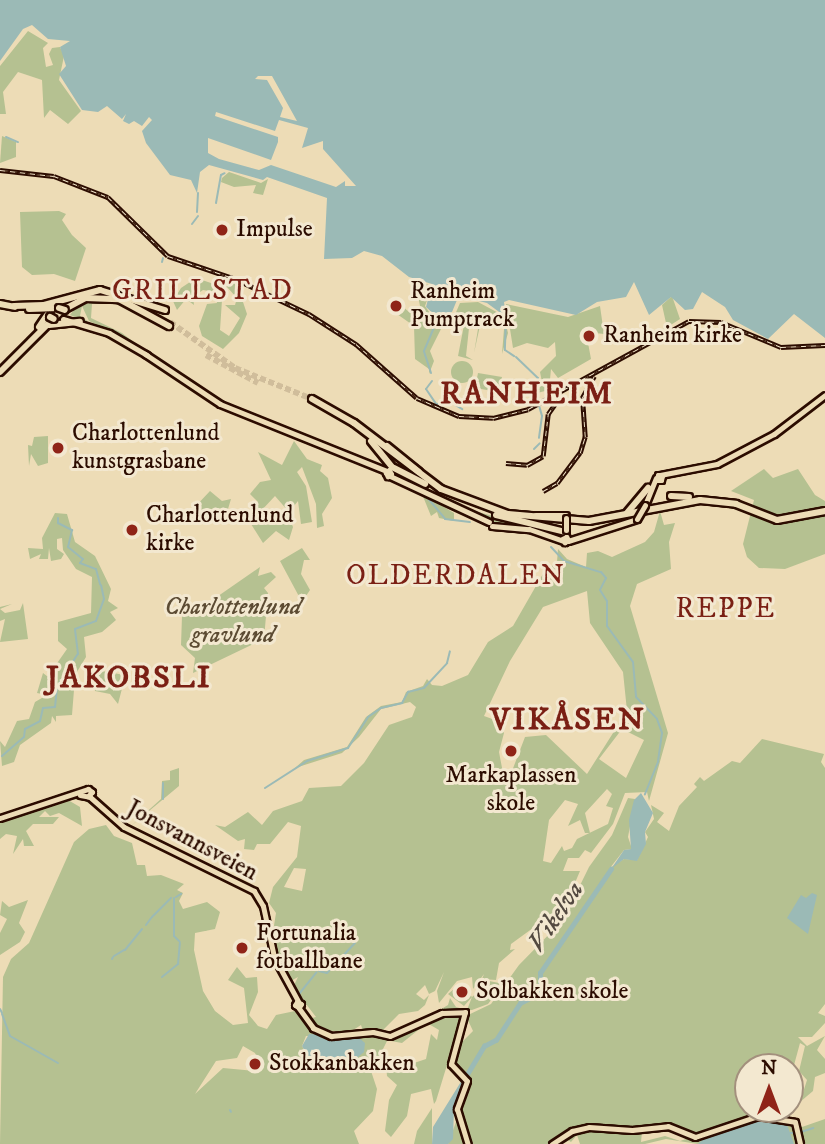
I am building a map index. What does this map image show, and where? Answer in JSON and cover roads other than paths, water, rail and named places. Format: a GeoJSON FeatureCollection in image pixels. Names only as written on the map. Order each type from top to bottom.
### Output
{"type":"FeatureCollection","features":[{"type":"Feature","properties":{"kind":"highway"},"geometry":{"type":"LineString","coordinates":[[15,306],[106,291],[164,310]]}},
{"type":"Feature","properties":{"kind":"highway"},"geometry":{"type":"LineString","coordinates":[[0,371],[64,308],[85,298],[110,297],[169,324],[116,296],[100,292],[72,297],[59,316]]}},
{"type":"Feature","properties":{"kind":"highway"},"geometry":{"type":"LineString","coordinates":[[27,343],[72,301],[90,295],[116,296]]}},
{"type":"Feature","properties":{"kind":"highway"},"geometry":{"type":"LineString","coordinates":[[27,343],[78,304],[97,300],[142,310]]}},
{"type":"Feature","properties":{"kind":"highway"},"geometry":{"type":"LineString","coordinates":[[0,304],[59,316]]}},
{"type":"Feature","properties":{"kind":"highway"},"geometry":{"type":"LineString","coordinates":[[0,304],[59,316]]}},
{"type":"Feature","properties":{"kind":"highway"},"geometry":{"type":"LineString","coordinates":[[311,401],[375,441],[426,482],[464,500],[508,514],[571,522],[619,516],[676,502],[705,500]]}},
{"type":"Feature","properties":{"kind":"highway"},"geometry":{"type":"LineString","coordinates":[[375,441],[390,472],[426,482],[496,515],[566,538]]}},
{"type":"Feature","properties":{"kind":"highway"},"geometry":{"type":"LineString","coordinates":[[619,516],[634,508],[648,488]]}},
{"type":"Feature","properties":{"kind":"highway"},"geometry":{"type":"LineString","coordinates":[[671,496],[738,505],[780,520],[825,511]]}},
{"type":"Feature","properties":{"kind":"highway"},"geometry":{"type":"LineString","coordinates":[[496,515],[582,525],[680,502],[738,505]]}},
{"type":"Feature","properties":{"kind":"highway"},"geometry":{"type":"LineString","coordinates":[[508,514],[566,517]]}},
{"type":"Feature","properties":{"kind":"main road"},"geometry":{"type":"LineString","coordinates":[[59,316],[145,354],[220,404],[390,472],[490,524],[529,529],[566,538],[637,519],[645,505],[648,488],[659,478],[703,469],[728,459],[774,434],[825,395]]}},
{"type":"Feature","properties":{"kind":"main road"},"geometry":{"type":"LineString","coordinates":[[566,517],[566,538]]}},
{"type":"Feature","properties":{"kind":"main road","name":"Jonsvannsveien"},"geometry":{"type":"LineString","coordinates":[[0,817],[87,796],[124,827],[254,891],[263,906],[273,956],[304,1016],[325,1035],[373,1032],[388,1036],[442,1013],[465,1015],[451,1064],[466,1077],[457,1109],[468,1144]]}},
{"type":"Feature","properties":{"kind":"main road"},"geometry":{"type":"LineString","coordinates":[[552,1144],[572,1131],[589,1127],[632,1130],[668,1126],[693,1137],[760,1116],[795,1122],[800,1144]]}},
{"type":"Feature","properties":{"kind":"main road"},"geometry":{"type":"LineString","coordinates":[[693,1137],[695,1144]]}},
{"type":"Feature","properties":{"kind":"water"},"geometry":{"type":"Polygon","coordinates":[[[0,0],[825,0],[825,338],[794,314],[768,339],[733,320],[725,307],[702,292],[693,309],[685,310],[671,297],[649,315],[634,282],[626,297],[597,302],[576,315],[509,300],[504,302],[506,317],[487,303],[471,299],[457,300],[452,312],[438,318],[426,307],[432,284],[409,277],[382,256],[364,251],[352,258],[324,259],[327,198],[267,177],[263,180],[209,165],[200,172],[197,193],[191,180],[170,175],[146,143],[142,131],[152,120],[149,117],[142,126],[134,121],[129,124],[123,121],[126,114],[122,119],[107,106],[98,112],[82,110],[59,74],[66,66],[60,47],[70,41],[48,39],[32,25],[23,29],[0,61],[0,0]],[[216,112],[215,116],[278,137],[278,142],[271,160],[208,138],[208,153],[219,159],[259,170],[271,165],[336,187],[345,181],[345,186],[356,186],[323,149],[323,141],[302,148],[308,128],[279,120],[275,131],[216,112]]]}},
{"type":"Feature","properties":{"kind":"water"},"geometry":{"type":"Polygon","coordinates":[[[641,793],[653,813],[645,832],[646,844],[637,861],[624,859],[611,869],[624,850],[631,849],[629,820],[634,800],[641,793]]]}},
{"type":"Feature","properties":{"kind":"water"},"geometry":{"type":"Polygon","coordinates":[[[812,893],[817,895],[808,934],[787,918],[801,895],[806,898],[812,893]]]}},
{"type":"Feature","properties":{"kind":"water"},"geometry":{"type":"Polygon","coordinates":[[[309,1034],[358,1037],[365,1043],[364,1052],[347,1066],[336,1064],[316,1070],[302,1046],[309,1034]]]}},
{"type":"Feature","properties":{"kind":"water"},"geometry":{"type":"Polygon","coordinates":[[[462,1080],[463,1091],[454,1107],[453,1139],[448,1144],[432,1144],[433,1127],[462,1080]]]}},
{"type":"Feature","properties":{"kind":"water"},"geometry":{"type":"Polygon","coordinates":[[[738,1123],[786,1123],[794,1144],[698,1144],[708,1135],[738,1123]]]}},
{"type":"Feature","properties":{"kind":"waterway"},"geometry":{"type":"LineString","coordinates":[[6,137],[18,142]]}},
{"type":"Feature","properties":{"kind":"waterway"},"geometry":{"type":"LineString","coordinates":[[216,203],[221,175],[225,173]]}},
{"type":"Feature","properties":{"kind":"waterway"},"geometry":{"type":"LineString","coordinates":[[197,212],[198,193]]}},
{"type":"Feature","properties":{"kind":"waterway"},"geometry":{"type":"LineString","coordinates":[[192,224],[198,216]]}},
{"type":"Feature","properties":{"kind":"waterway"},"geometry":{"type":"LineString","coordinates":[[162,262],[163,258]]}},
{"type":"Feature","properties":{"kind":"waterway","name":"Vikelva"},"geometry":{"type":"LineString","coordinates":[[506,317],[505,350],[514,356]]}},
{"type":"Feature","properties":{"kind":"waterway"},"geometry":{"type":"LineString","coordinates":[[431,373],[424,351],[438,318]]}},
{"type":"Feature","properties":{"kind":"waterway","name":"Vikelva"},"geometry":{"type":"LineString","coordinates":[[516,357],[538,378],[534,388],[542,416],[539,438]]}},
{"type":"Feature","properties":{"kind":"waterway"},"geometry":{"type":"LineString","coordinates":[[432,381],[426,389],[436,404],[452,403],[462,409]]}},
{"type":"Feature","properties":{"kind":"waterway","name":"Vikelva"},"geometry":{"type":"LineString","coordinates":[[534,449],[540,443]]}},
{"type":"Feature","properties":{"kind":"waterway"},"geometry":{"type":"LineString","coordinates":[[426,496],[445,519],[470,522]]}},
{"type":"Feature","properties":{"kind":"waterway"},"geometry":{"type":"LineString","coordinates":[[58,518],[58,523],[72,530],[68,547],[83,559],[80,563],[96,569],[100,584]]}},
{"type":"Feature","properties":{"kind":"waterway","name":"Vikelva"},"geometry":{"type":"LineString","coordinates":[[551,547],[564,561],[601,572],[606,578],[600,590],[607,601],[607,626],[633,662],[636,697],[657,719],[662,733],[658,762],[645,795]]}},
{"type":"Feature","properties":{"kind":"waterway"},"geometry":{"type":"LineString","coordinates":[[2,756],[24,737],[25,729],[40,721],[43,708],[55,707],[57,687],[78,654],[75,629],[96,621],[104,599],[101,585]]}},
{"type":"Feature","properties":{"kind":"waterway"},"geometry":{"type":"LineString","coordinates":[[265,788],[307,761],[348,748],[368,717],[381,708],[402,703],[408,692],[424,688],[447,663],[450,651]]}},
{"type":"Feature","properties":{"kind":"waterway"},"geometry":{"type":"LineString","coordinates":[[163,783],[163,799]]}},
{"type":"Feature","properties":{"kind":"waterway","name":"Vikelva"},"geometry":{"type":"LineString","coordinates":[[463,1081],[484,1046],[496,1040],[520,1003],[540,993],[540,973],[611,869]]}},
{"type":"Feature","properties":{"kind":"waterway"},"geometry":{"type":"LineString","coordinates":[[176,897],[181,894]]}},
{"type":"Feature","properties":{"kind":"waterway"},"geometry":{"type":"LineString","coordinates":[[152,917],[171,898]]}},
{"type":"Feature","properties":{"kind":"waterway"},"geometry":{"type":"LineString","coordinates":[[174,898],[174,936],[180,942]]}},
{"type":"Feature","properties":{"kind":"waterway"},"geometry":{"type":"LineString","coordinates":[[146,925],[151,918]]}},
{"type":"Feature","properties":{"kind":"waterway"},"geometry":{"type":"LineString","coordinates":[[125,950],[142,929]]}},
{"type":"Feature","properties":{"kind":"waterway"},"geometry":{"type":"LineString","coordinates":[[162,977],[178,964],[180,943]]}},
{"type":"Feature","properties":{"kind":"waterway"},"geometry":{"type":"LineString","coordinates":[[319,971],[327,973],[355,943]]}},
{"type":"Feature","properties":{"kind":"waterway"},"geometry":{"type":"LineString","coordinates":[[114,956],[124,950]]}},
{"type":"Feature","properties":{"kind":"waterway"},"geometry":{"type":"LineString","coordinates":[[304,1008],[299,994],[317,972]]}},
{"type":"Feature","properties":{"kind":"waterway"},"geometry":{"type":"LineString","coordinates":[[0,1009],[2,1013]]}},
{"type":"Feature","properties":{"kind":"waterway"},"geometry":{"type":"LineString","coordinates":[[2,1014],[10,1036],[58,1063]]}},
{"type":"Feature","properties":{"kind":"waterway"},"geometry":{"type":"LineString","coordinates":[[801,1132],[813,1128]]}},
{"type":"Feature","properties":{"kind":"waterway"},"geometry":{"type":"LineString","coordinates":[[787,1133],[794,1133]]}},
{"type":"Feature","properties":{"kind":"tunnel"},"geometry":{"type":"LineString","coordinates":[[170,322],[235,368],[312,399]]}},
{"type":"Feature","properties":{"kind":"tunnel"},"geometry":{"type":"LineString","coordinates":[[206,355],[258,383]]}},
{"type":"Feature","properties":{"kind":"railway"},"geometry":{"type":"LineString","coordinates":[[0,170],[54,176],[108,197],[168,256],[236,279],[309,314],[356,344],[417,398],[459,416],[493,418],[528,409],[689,321],[721,322],[781,347],[825,345]]}},
{"type":"Feature","properties":{"kind":"railway"},"geometry":{"type":"LineString","coordinates":[[543,491],[557,483],[580,453],[585,437],[582,398],[594,376]]}},
{"type":"Feature","properties":{"kind":"railway"},"geometry":{"type":"LineString","coordinates":[[506,463],[527,465],[543,456],[548,414],[562,394]]}},
{"type":"Feature","properties":{"kind":"place","name":"Impulse"},"geometry":{"type":"Point","coordinates":[222,230]}},
{"type":"Feature","properties":{"kind":"place","name":"Ranheim Pumptrack"},"geometry":{"type":"Point","coordinates":[396,306]}},
{"type":"Feature","properties":{"kind":"place","name":"Ranheim kirke"},"geometry":{"type":"Point","coordinates":[589,336]}},
{"type":"Feature","properties":{"kind":"place","name":"Charlottenlund kunstgrasbane"},"geometry":{"type":"Point","coordinates":[58,448]}},
{"type":"Feature","properties":{"kind":"place","name":"Charlottenlund kirke"},"geometry":{"type":"Point","coordinates":[132,530]}},
{"type":"Feature","properties":{"kind":"place","name":"Markaplassen skole"},"geometry":{"type":"Point","coordinates":[511,751]}},
{"type":"Feature","properties":{"kind":"place","name":"Fortunalia fotballbane"},"geometry":{"type":"Point","coordinates":[242,948]}},
{"type":"Feature","properties":{"kind":"place","name":"Solbakken skole"},"geometry":{"type":"Point","coordinates":[462,992]}},
{"type":"Feature","properties":{"kind":"place","name":"Stokkanbakken"},"geometry":{"type":"Point","coordinates":[255,1064]}},
{"type":"Feature","properties":{"kind":"district","name":"GRILLSTAD"},"geometry":{"type":"Point","coordinates":[203,291]}},
{"type":"Feature","properties":{"kind":"district","name":"RANHEIM"},"geometry":{"type":"Point","coordinates":[527,394]}},
{"type":"Feature","properties":{"kind":"district","name":"OLDERDALEN"},"geometry":{"type":"Point","coordinates":[456,576]}},
{"type":"Feature","properties":{"kind":"district","name":"REPPE"},"geometry":{"type":"Point","coordinates":[726,609]}},
{"type":"Feature","properties":{"kind":"district","name":"JAKOBSLI"},"geometry":{"type":"Point","coordinates":[129,678]}},
{"type":"Feature","properties":{"kind":"district","name":"VIKÅSEN"},"geometry":{"type":"Point","coordinates":[568,720]}},
{"type":"Feature","properties":{"kind":"park label","name":"Charlottenlund gravlund"},"geometry":{"type":"Point","coordinates":[233,622]}}]}
